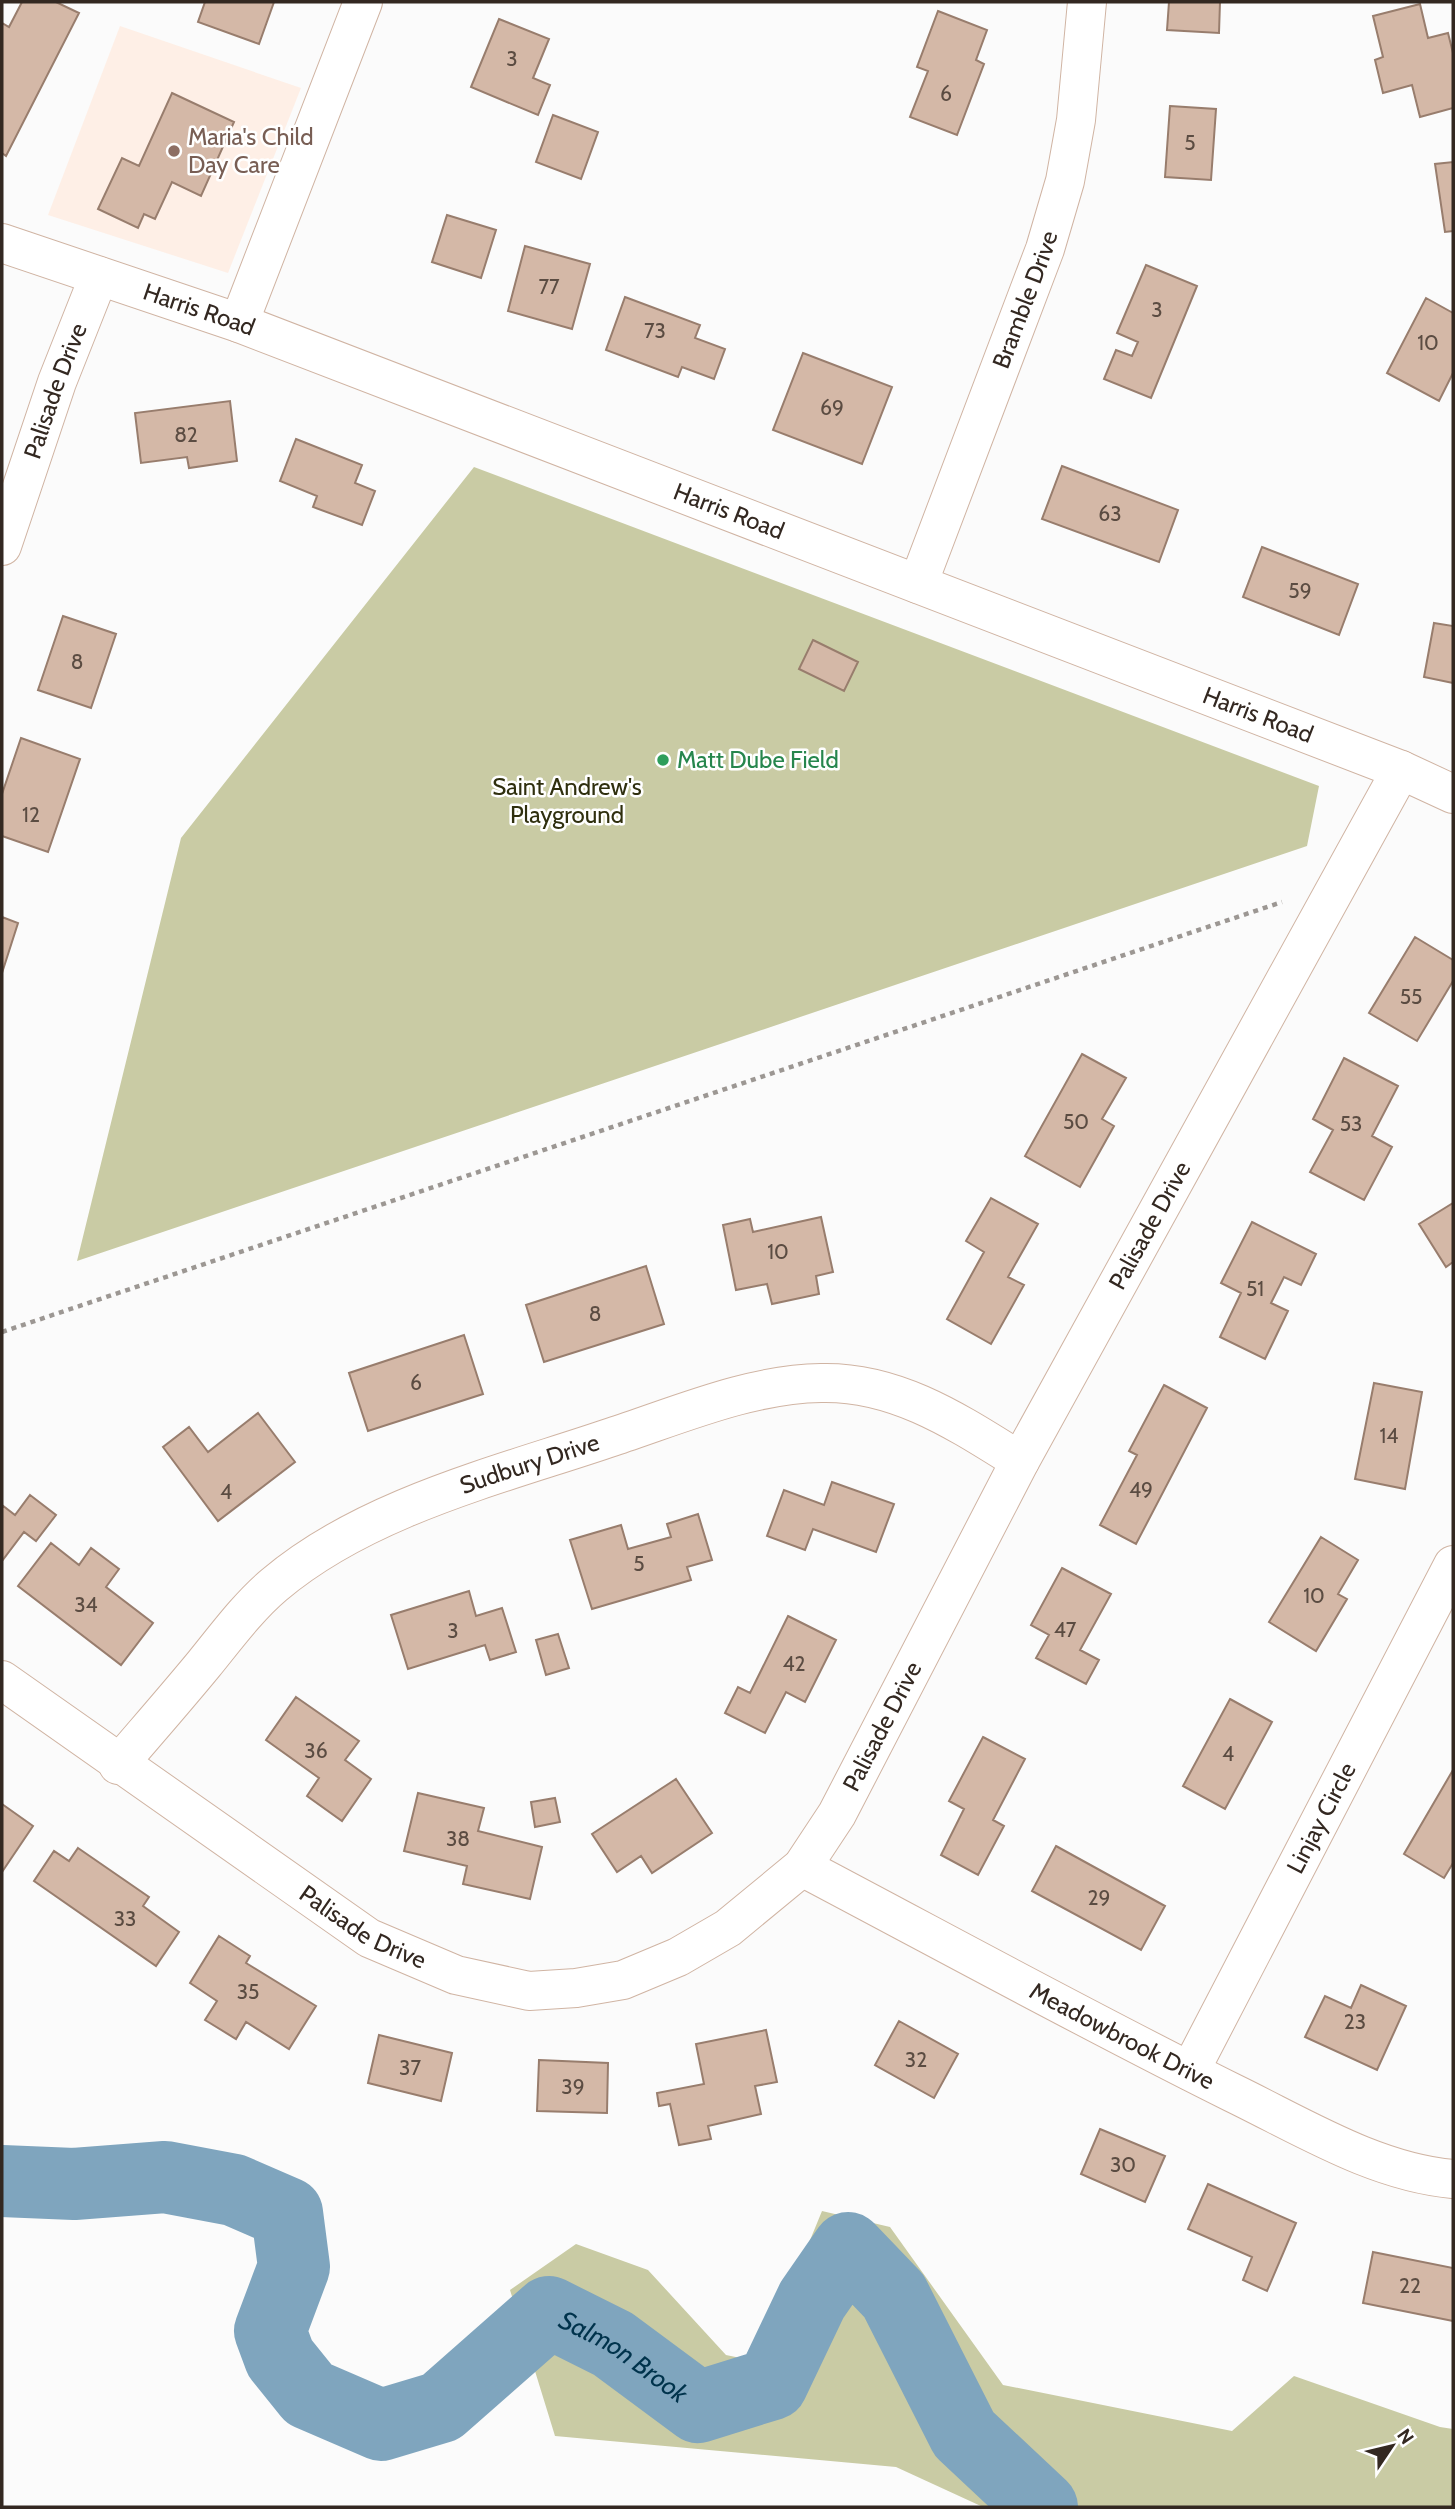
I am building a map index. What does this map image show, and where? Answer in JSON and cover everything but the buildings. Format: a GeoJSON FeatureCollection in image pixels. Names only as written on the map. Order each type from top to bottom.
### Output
{"type":"FeatureCollection","features":[{"type":"Feature","properties":{"kind":"street"},"geometry":{"type":"LineString","coordinates":[[239,323],[363,2]]}},
{"type":"Feature","properties":{"kind":"street","name":"Bramble Drive"},"geometry":{"type":"LineString","coordinates":[[918,584],[1045,249],[1065,181],[1076,120],[1087,2]]}},
{"type":"Feature","properties":{"kind":"street","name":"Harris Road"},"geometry":{"type":"LineString","coordinates":[[2,243],[239,323],[1401,770],[1453,794]]}},
{"type":"Feature","properties":{"kind":"street","name":"Palisade Drive"},"geometry":{"type":"LineString","coordinates":[[2,546],[52,395],[99,276]]}},
{"type":"Feature","properties":{"kind":"street","name":"Palisade Drive"},"geometry":{"type":"LineString","coordinates":[[2,1680],[118,1765],[369,1938],[456,1975],[529,1991],[576,1988],[623,1980],[678,1957],[728,1928],[802,1867],[837,1814],[1020,1461],[1401,770]]}},
{"type":"Feature","properties":{"kind":"street","name":"Sudbury Drive"},"geometry":{"type":"LineString","coordinates":[[118,1765],[274,1585],[318,1554],[426,1500],[700,1408],[765,1390],[822,1383],[876,1389],[922,1403],[1020,1461]]}},
{"type":"Feature","properties":{"kind":"street","name":"Linjay Circle"},"geometry":{"type":"LineString","coordinates":[[1190,2071],[1453,1565]]}},
{"type":"Feature","properties":{"kind":"street","name":"Meadowbrook Drive"},"geometry":{"type":"LineString","coordinates":[[802,1867],[1190,2071],[1354,2152],[1423,2176],[1453,2179]]}},
{"type":"Feature","properties":{"kind":"path"},"geometry":{"type":"LineString","coordinates":[[2,1332],[1338,883]]}},
{"type":"Feature","properties":{"kind":"shaded area","name":"Maria's Child Day Care"},"geometry":{"type":"Polygon","coordinates":[[[120,26],[301,88],[228,273],[48,215],[120,26]]]}},
{"type":"Feature","properties":{"kind":"green space","name":"Saint Andrew's Playground"},"geometry":{"type":"Polygon","coordinates":[[[474,467],[1319,786],[1307,846],[77,1261],[181,838],[474,467]]]}},
{"type":"Feature","properties":{"kind":"green space"},"geometry":{"type":"Polygon","coordinates":[[[822,2211],[890,2227],[1003,2385],[1232,2431],[1294,2376],[1440,2427],[1453,2429],[1453,2507],[983,2507],[896,2467],[555,2436],[510,2290],[576,2244],[648,2270],[726,2355],[760,2362],[822,2211]]]}},
{"type":"Feature","properties":{"kind":"waterway","name":"Salmon Brook"},"geometry":{"type":"LineString","coordinates":[[2,2181],[74,2184],[165,2177],[234,2190],[287,2213],[294,2267],[270,2331],[280,2358],[309,2394],[381,2425],[441,2407],[549,2312],[613,2344],[698,2407],[772,2384],[812,2300],[848,2248],[894,2296],[964,2434],[1042,2507]]}},
{"type":"Feature","properties":{"kind":"place","name":"Maria's Child Day Care"},"geometry":{"type":"Point","coordinates":[174,151]}},
{"type":"Feature","properties":{"kind":"place","name":"Matt Dube Field"},"geometry":{"type":"Point","coordinates":[663,760]}}]}
